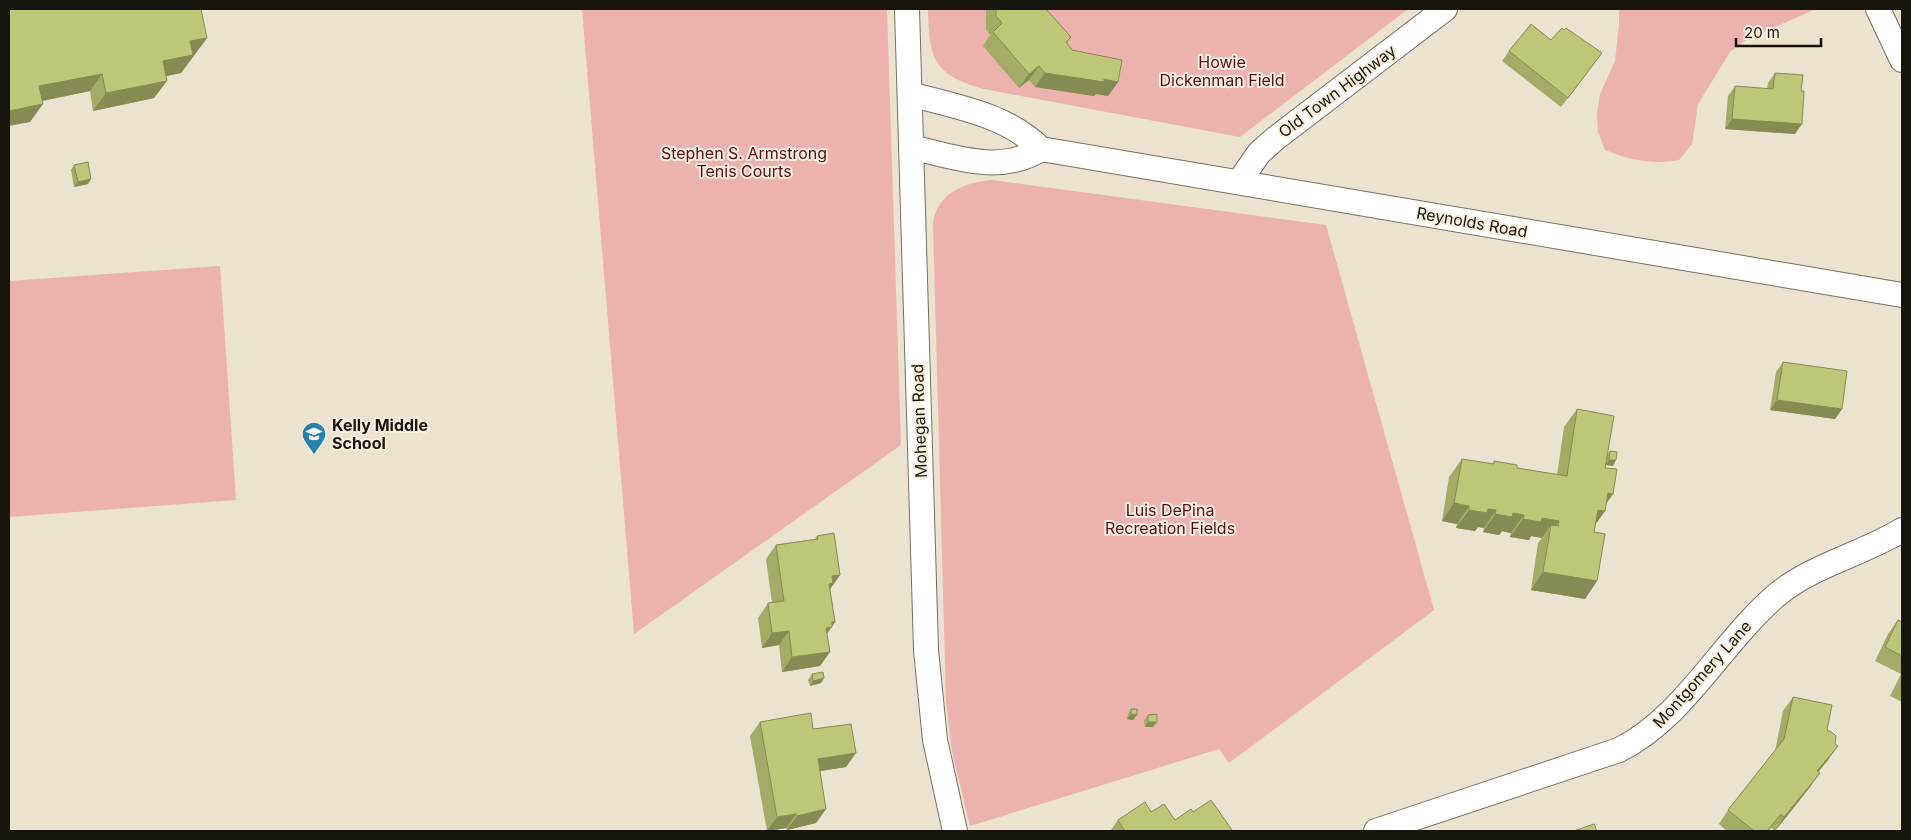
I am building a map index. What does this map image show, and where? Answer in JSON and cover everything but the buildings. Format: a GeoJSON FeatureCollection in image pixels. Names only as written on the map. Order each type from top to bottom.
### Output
{"type":"FeatureCollection","features":[{"type":"Feature","properties":{"kind":"street","name":"Mohegan Road"},"geometry":{"type":"LineString","coordinates":[[907,9],[929,692],[938,763],[955,831]]}},
{"type":"Feature","properties":{"kind":"street","name":"Old Town Highway"},"geometry":{"type":"LineString","coordinates":[[1240,182],[1254,160],[1276,138],[1445,9]]}},
{"type":"Feature","properties":{"kind":"street"},"geometry":{"type":"LineString","coordinates":[[1878,9],[1902,60]]}},
{"type":"Feature","properties":{"kind":"street"},"geometry":{"type":"LineString","coordinates":[[910,94],[1003,122],[1021,131],[1041,149],[1022,159],[998,163],[972,161],[911,147]]}},
{"type":"Feature","properties":{"kind":"street","name":"Reynolds Road"},"geometry":{"type":"LineString","coordinates":[[1041,149],[1902,295]]}},
{"type":"Feature","properties":{"kind":"street","name":"Montgomery Lane"},"geometry":{"type":"LineString","coordinates":[[1376,831],[1619,750],[1640,739],[1668,714],[1738,633],[1779,593],[1797,581],[1902,530]]}},
{"type":"Feature","properties":{"kind":"green space","name":"Stephen S. Armstrong Tenis Courts"},"geometry":{"type":"Polygon","coordinates":[[[582,9],[887,9],[901,445],[634,634],[582,9]]]}},
{"type":"Feature","properties":{"kind":"green space","name":"Howie Dickenman Field"},"geometry":{"type":"Polygon","coordinates":[[[928,9],[1408,9],[1240,137],[984,89],[967,84],[944,71],[937,62],[930,41],[928,9]]]}},
{"type":"Feature","properties":{"kind":"green space"},"geometry":{"type":"Polygon","coordinates":[[[1619,9],[1816,9],[1746,40],[1730,52],[1698,104],[1692,144],[1679,160],[1650,162],[1632,159],[1605,150],[1598,132],[1597,113],[1600,94],[1615,61],[1619,9]]]}},
{"type":"Feature","properties":{"kind":"green space","name":"Luis DePina Recreation Fields"},"geometry":{"type":"Polygon","coordinates":[[[992,180],[1326,225],[1434,610],[1229,763],[1219,749],[970,826],[952,752],[946,700],[933,224],[935,214],[946,197],[962,187],[992,180]]]}},
{"type":"Feature","properties":{"kind":"green space"},"geometry":{"type":"Polygon","coordinates":[[[220,266],[236,500],[9,517],[9,281],[220,266]]]}},
{"type":"Feature","properties":{"kind":"place","name":"Kelly Middle School"},"geometry":{"type":"Point","coordinates":[314,455]}}]}
